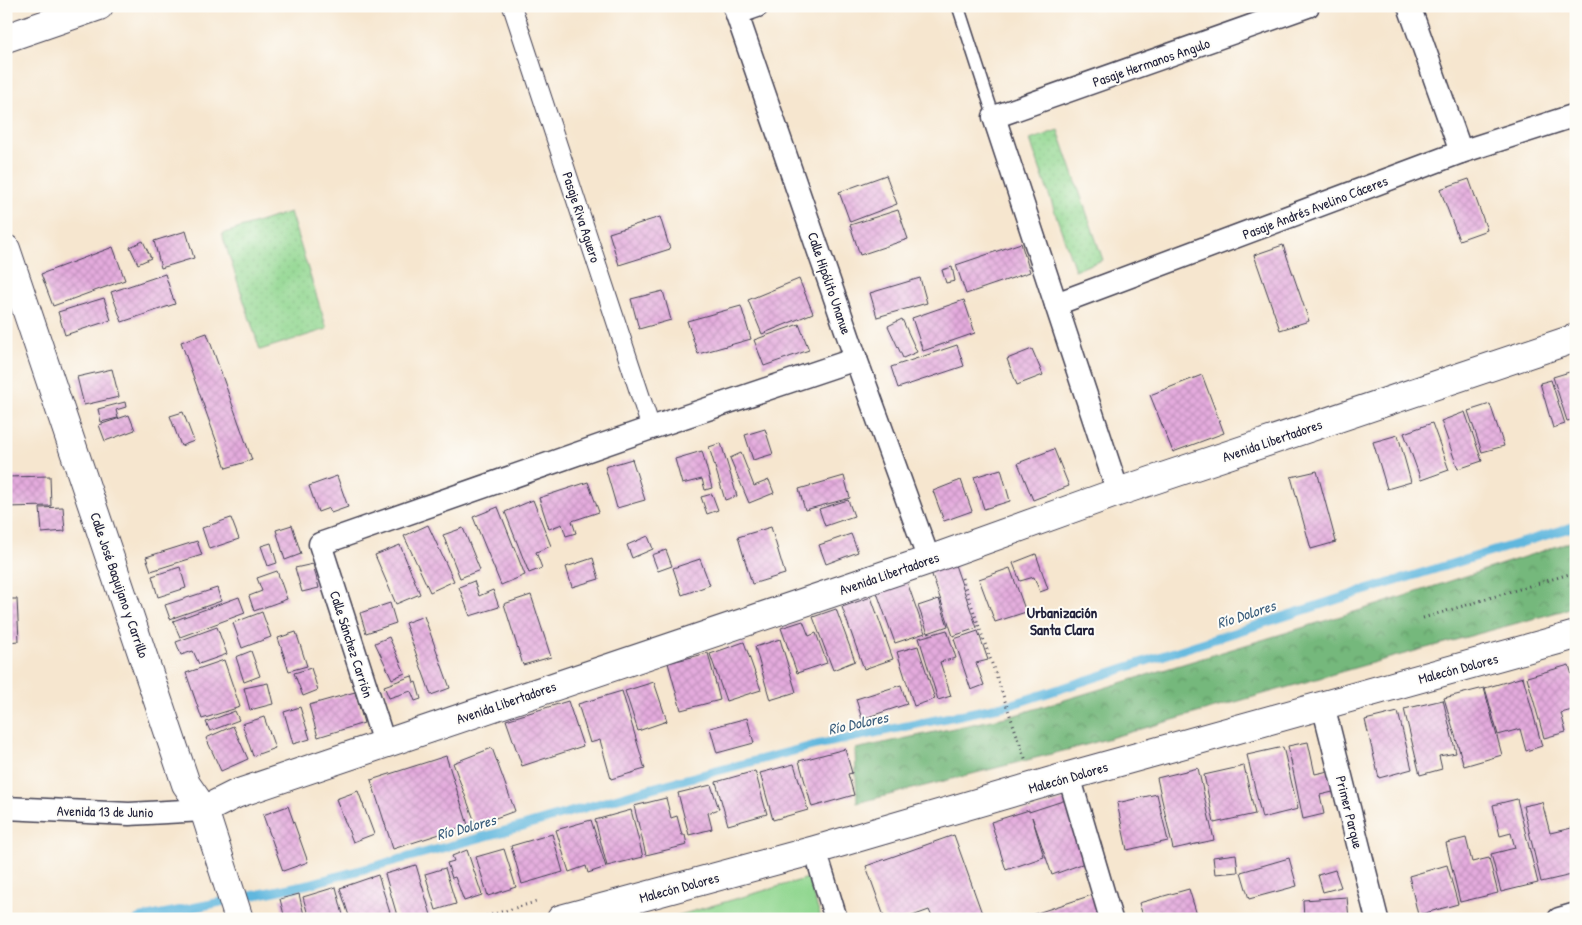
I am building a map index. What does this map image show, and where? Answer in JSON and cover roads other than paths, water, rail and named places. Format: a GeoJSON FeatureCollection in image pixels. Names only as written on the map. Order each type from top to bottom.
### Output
{"type":"FeatureCollection","features":[{"type":"Feature","properties":{"kind":"street"},"geometry":{"type":"LineString","coordinates":[[6,38],[99,6]]}},
{"type":"Feature","properties":{"kind":"street","name":"Pasaje Riva Aguero"},"geometry":{"type":"LineString","coordinates":[[512,6],[651,428]]}},
{"type":"Feature","properties":{"kind":"street","name":"Pasaje Hermanos Angulo"},"geometry":{"type":"LineString","coordinates":[[994,117],[1308,6]]}},
{"type":"Feature","properties":{"kind":"street"},"geometry":{"type":"LineString","coordinates":[[1409,6],[1461,152]]}},
{"type":"Feature","properties":{"kind":"street","name":"Calle Hipólito Unanue"},"geometry":{"type":"LineString","coordinates":[[743,9],[856,359],[941,555]]}},
{"type":"Feature","properties":{"kind":"street","name":"Pasaje Andrés Avelino Cáceres"},"geometry":{"type":"LineString","coordinates":[[1056,304],[1461,152],[1576,114]]}},
{"type":"Feature","properties":{"kind":"street"},"geometry":{"type":"LineString","coordinates":[[994,117],[1118,492]]}},
{"type":"Feature","properties":{"kind":"street","name":"Calle José Baquijano y Carrillo"},"geometry":{"type":"LineString","coordinates":[[6,249],[186,784],[204,810],[239,919]]}},
{"type":"Feature","properties":{"kind":"street","name":"Avenida Libertadores"},"geometry":{"type":"LineString","coordinates":[[204,810],[236,794],[941,555],[1118,492],[1576,338]]}},
{"type":"Feature","properties":{"kind":"street"},"geometry":{"type":"LineString","coordinates":[[651,428],[856,359]]}},
{"type":"Feature","properties":{"kind":"street","name":"Calle Sánchez Carrión"},"geometry":{"type":"LineString","coordinates":[[384,744],[320,544],[651,428]]}},
{"type":"Feature","properties":{"kind":"street","name":"Malecón Dolores"},"geometry":{"type":"LineString","coordinates":[[561,919],[815,850],[1069,776],[1576,635]]}},
{"type":"Feature","properties":{"kind":"street","name":"Primer Parque"},"geometry":{"type":"LineString","coordinates":[[1323,705],[1377,919]]}},
{"type":"Feature","properties":{"kind":"street"},"geometry":{"type":"LineString","coordinates":[[1069,776],[1111,919]]}},
{"type":"Feature","properties":{"kind":"street","name":"Avenida 13 de Junio"},"geometry":{"type":"LineString","coordinates":[[6,808],[129,814],[204,810]]}},
{"type":"Feature","properties":{"kind":"street"},"geometry":{"type":"LineString","coordinates":[[815,850],[836,919]]}},
{"type":"Feature","properties":{"kind":"street"},"geometry":{"type":"LineString","coordinates":[[1559,919],[1576,914]]}},
{"type":"Feature","properties":{"kind":"lane"},"geometry":{"type":"LineString","coordinates":[[958,6],[994,117]]}},
{"type":"Feature","properties":{"kind":"waterway","name":"Río Dolores"},"geometry":{"type":"LineString","coordinates":[[138,919],[309,884],[523,826],[652,788],[816,745],[1013,704],[1363,591],[1576,526]]}},
{"type":"Feature","properties":{"kind":"district","name":"Urbanización Santa Clara"},"geometry":{"type":"Point","coordinates":[1062,620]}}]}
